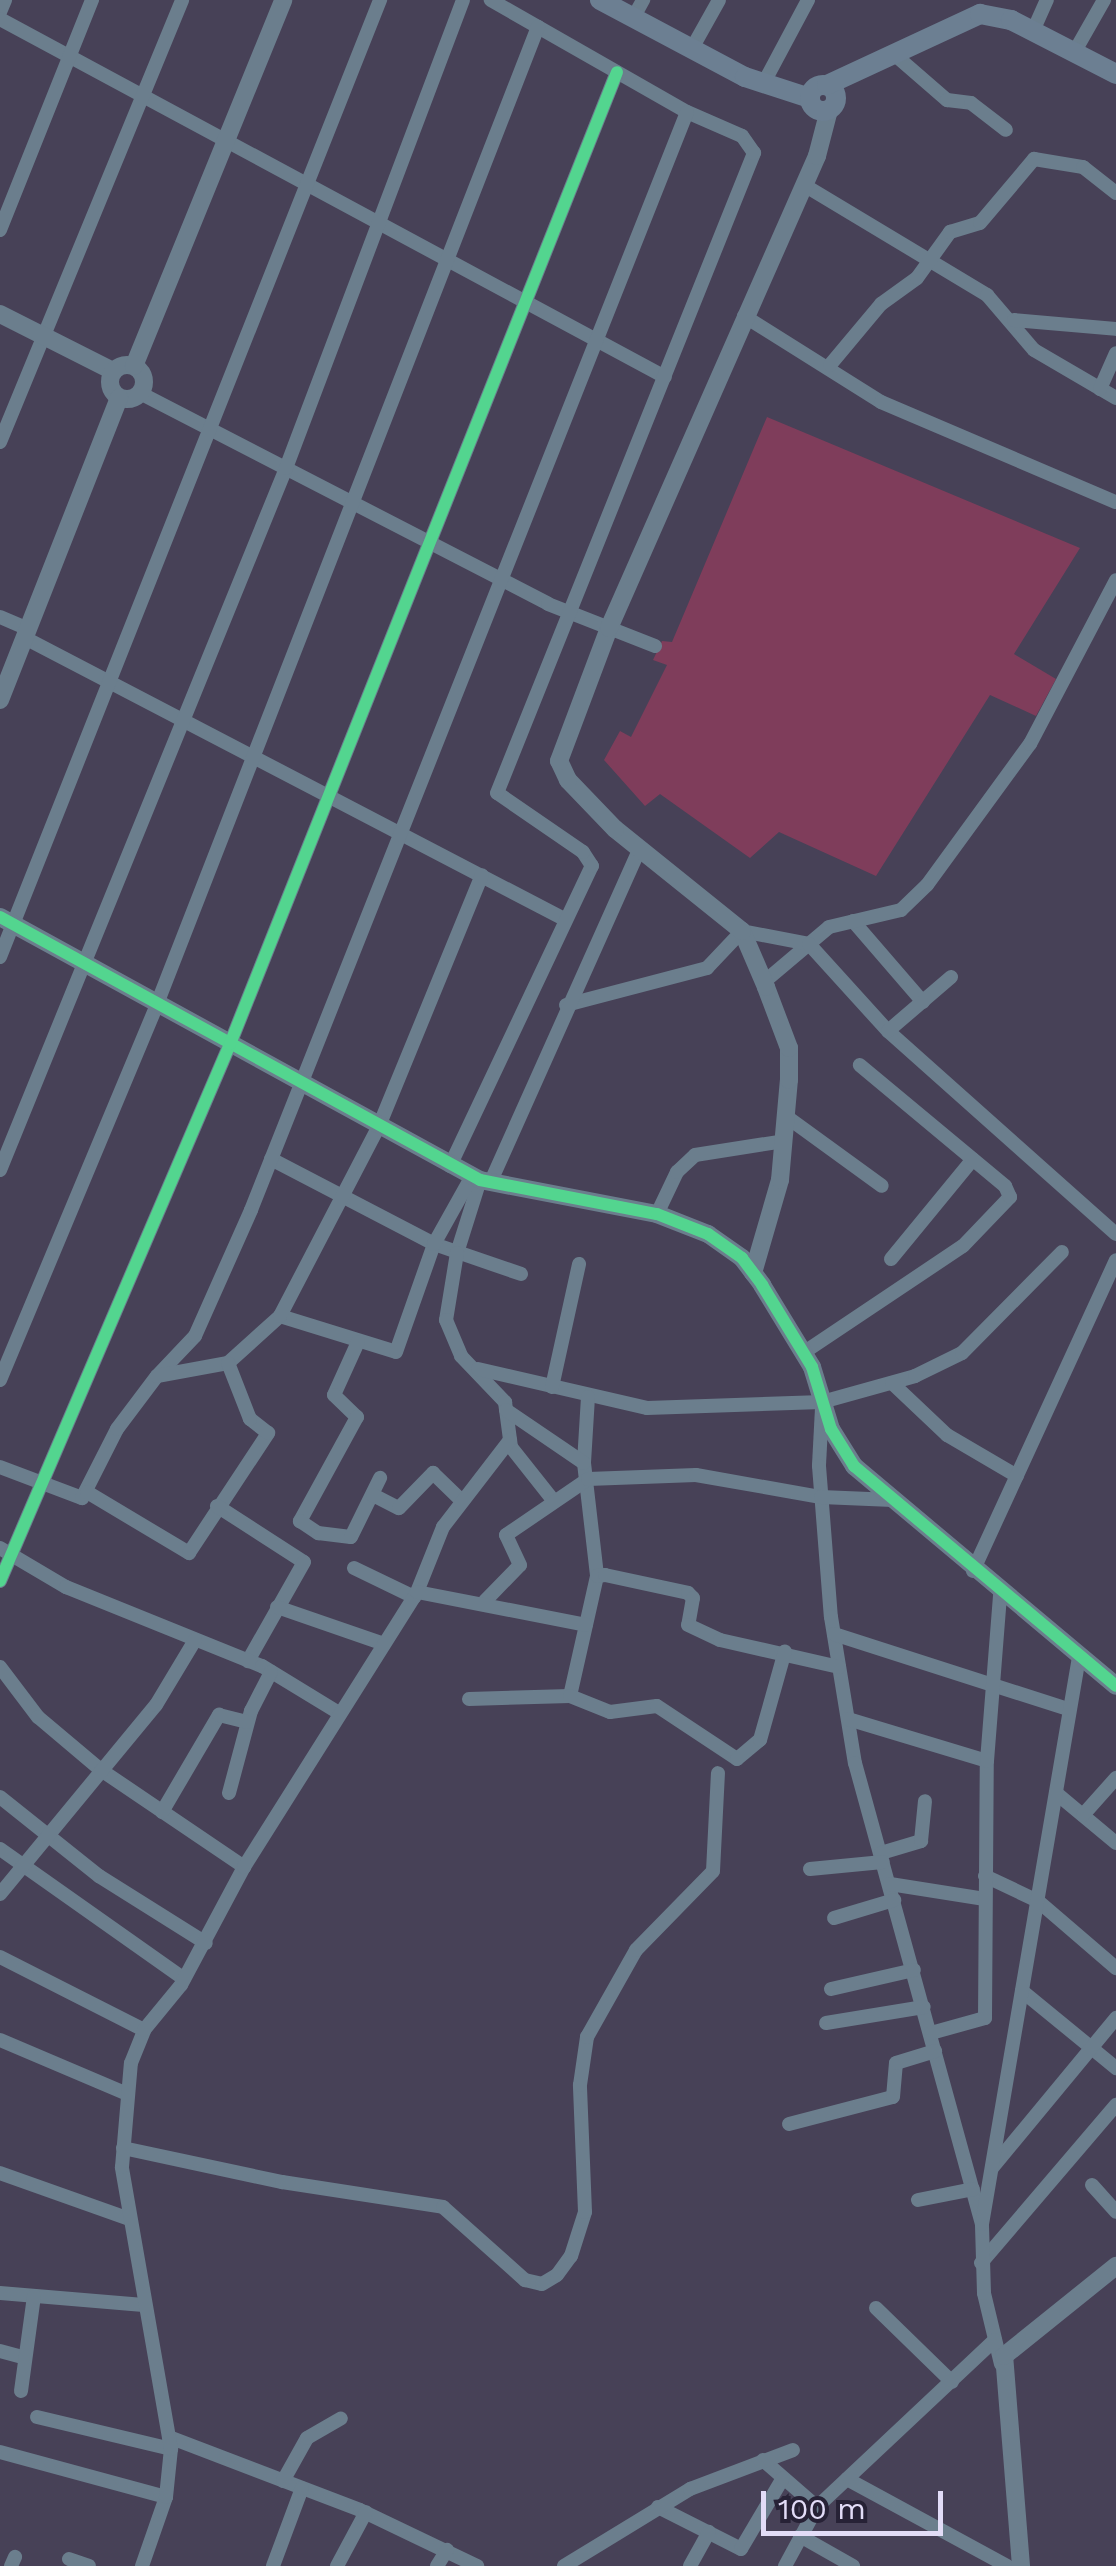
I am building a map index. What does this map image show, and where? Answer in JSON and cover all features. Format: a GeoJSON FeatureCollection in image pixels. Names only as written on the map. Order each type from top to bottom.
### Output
{"type":"FeatureCollection","features":[{"type":"Feature","properties":{"kind":"main road"},"geometry":{"type":"LineString","coordinates":[[600,0],[745,78],[824,95],[895,55],[968,23],[992,22],[1116,82]]}},
{"type":"Feature","properties":{"kind":"main road"},"geometry":{"type":"LineString","coordinates":[[618,0],[640,5],[695,43],[824,95]]}},
{"type":"Feature","properties":{"kind":"main road"},"geometry":{"type":"LineString","coordinates":[[824,95],[971,8],[1033,31],[1116,74]]}},
{"type":"Feature","properties":{"kind":"street"},"geometry":{"type":"LineString","coordinates":[[5,0],[0,16],[665,378]]}},
{"type":"Feature","properties":{"kind":"street"},"geometry":{"type":"LineString","coordinates":[[0,230],[92,0]]}},
{"type":"Feature","properties":{"kind":"street"},"geometry":{"type":"LineString","coordinates":[[0,442],[182,0]]}},
{"type":"Feature","properties":{"kind":"street"},"geometry":{"type":"LineString","coordinates":[[134,366],[283,0]]}},
{"type":"Feature","properties":{"kind":"street"},"geometry":{"type":"LineString","coordinates":[[0,956],[6,921],[110,683],[380,0]]}},
{"type":"Feature","properties":{"kind":"street"},"geometry":{"type":"LineString","coordinates":[[0,1170],[286,468],[463,0]]}},
{"type":"Feature","properties":{"kind":"street"},"geometry":{"type":"LineString","coordinates":[[450,1166],[564,919],[588,876],[590,859],[497,793],[754,153],[749,140],[687,112],[491,0]]}},
{"type":"Feature","properties":{"kind":"street"},"geometry":{"type":"LineString","coordinates":[[695,43],[718,0]]}},
{"type":"Feature","properties":{"kind":"street"},"geometry":{"type":"LineString","coordinates":[[768,75],[808,0]]}},
{"type":"Feature","properties":{"kind":"street"},"geometry":{"type":"LineString","coordinates":[[1033,31],[1047,0]]}},
{"type":"Feature","properties":{"kind":"street"},"geometry":{"type":"LineString","coordinates":[[1075,51],[1104,0]]}},
{"type":"Feature","properties":{"kind":"street"},"geometry":{"type":"LineString","coordinates":[[0,1380],[157,1004],[538,27]]}},
{"type":"Feature","properties":{"kind":"street"},"geometry":{"type":"LineString","coordinates":[[895,55],[947,100],[971,103],[1006,130]]}},
{"type":"Feature","properties":{"kind":"street"},"geometry":{"type":"LineString","coordinates":[[0,1581],[7,1551],[43,1486],[230,1044],[617,72]]}},
{"type":"Feature","properties":{"kind":"street"},"geometry":{"type":"LineString","coordinates":[[754,1274],[787,1118],[789,1048],[764,982],[742,931],[640,848],[568,780],[559,761],[609,628],[804,185],[824,95]]}},
{"type":"Feature","properties":{"kind":"street"},"geometry":{"type":"LineString","coordinates":[[0,1468],[78,1498],[87,1492],[117,1428],[157,1376],[196,1336],[271,1159],[687,112]]}},
{"type":"Feature","properties":{"kind":"street"},"geometry":{"type":"LineString","coordinates":[[830,366],[881,304],[930,261],[954,228],[980,223],[1036,158],[1083,167],[1116,192]]}},
{"type":"Feature","properties":{"kind":"street"},"geometry":{"type":"LineString","coordinates":[[804,185],[988,295],[1014,320],[1034,350],[1116,398]]}},
{"type":"Feature","properties":{"kind":"street"},"geometry":{"type":"LineString","coordinates":[[0,314],[113,372],[134,366]]}},
{"type":"Feature","properties":{"kind":"street"},"geometry":{"type":"LineString","coordinates":[[744,316],[896,409],[1114,497]]}},
{"type":"Feature","properties":{"kind":"street"},"geometry":{"type":"LineString","coordinates":[[1014,320],[1116,328]]}},
{"type":"Feature","properties":{"kind":"street"},"geometry":{"type":"LineString","coordinates":[[1100,388],[1116,353]]}},
{"type":"Feature","properties":{"kind":"street"},"geometry":{"type":"LineString","coordinates":[[134,366],[144,378],[140,393]]}},
{"type":"Feature","properties":{"kind":"street"},"geometry":{"type":"LineString","coordinates":[[113,372],[110,386],[119,398]]}},
{"type":"Feature","properties":{"kind":"street"},"geometry":{"type":"LineString","coordinates":[[119,398],[140,393],[500,579],[572,614],[655,646]]}},
{"type":"Feature","properties":{"kind":"street"},"geometry":{"type":"LineString","coordinates":[[0,700],[119,398]]}},
{"type":"Feature","properties":{"kind":"street"},"geometry":{"type":"LineString","coordinates":[[764,982],[828,927],[901,910],[927,885],[1030,744],[1116,580]]}},
{"type":"Feature","properties":{"kind":"street"},"geometry":{"type":"LineString","coordinates":[[0,617],[110,683],[564,919]]}},
{"type":"Feature","properties":{"kind":"street"},"geometry":{"type":"LineString","coordinates":[[584,1463],[506,1410],[478,1369],[461,1356],[446,1320],[457,1253],[481,1179],[640,848]]}},
{"type":"Feature","properties":{"kind":"street"},"geometry":{"type":"LineString","coordinates":[[157,1376],[228,1364],[280,1316],[378,1126],[482,875]]}},
{"type":"Feature","properties":{"kind":"street"},"geometry":{"type":"LineString","coordinates":[[6,921],[450,1166],[481,1179],[656,1214],[708,1234],[754,1274],[803,1353],[854,1466],[1000,1595],[1116,1686]]}},
{"type":"Feature","properties":{"kind":"street"},"geometry":{"type":"LineString","coordinates":[[854,921],[922,1002]]}},
{"type":"Feature","properties":{"kind":"street"},"geometry":{"type":"LineString","coordinates":[[742,931],[808,944],[888,1031],[1116,1234]]}},
{"type":"Feature","properties":{"kind":"street"},"geometry":{"type":"LineString","coordinates":[[566,1005],[707,968],[742,931]]}},
{"type":"Feature","properties":{"kind":"street"},"geometry":{"type":"LineString","coordinates":[[888,1031],[951,977]]}},
{"type":"Feature","properties":{"kind":"street"},"geometry":{"type":"LineString","coordinates":[[803,1353],[947,1258],[1008,1201],[1010,1192],[860,1066]]}},
{"type":"Feature","properties":{"kind":"street"},"geometry":{"type":"LineString","coordinates":[[787,1118],[882,1186]]}},
{"type":"Feature","properties":{"kind":"street"},"geometry":{"type":"LineString","coordinates":[[656,1214],[676,1172],[694,1155],[784,1141]]}},
{"type":"Feature","properties":{"kind":"street"},"geometry":{"type":"LineString","coordinates":[[271,1159],[434,1244],[521,1274]]}},
{"type":"Feature","properties":{"kind":"street"},"geometry":{"type":"LineString","coordinates":[[891,1258],[973,1159]]}},
{"type":"Feature","properties":{"kind":"street"},"geometry":{"type":"LineString","coordinates":[[280,1316],[358,1342],[400,1348],[434,1244],[481,1179]]}},
{"type":"Feature","properties":{"kind":"street"},"geometry":{"type":"LineString","coordinates":[[478,1369],[588,1396],[673,1410],[822,1402],[892,1383],[962,1353],[990,1332],[1062,1252]]}},
{"type":"Feature","properties":{"kind":"street"},"geometry":{"type":"LineString","coordinates":[[973,1571],[1116,1260]]}},
{"type":"Feature","properties":{"kind":"street"},"geometry":{"type":"LineString","coordinates":[[552,1387],[579,1264]]}},
{"type":"Feature","properties":{"kind":"street"},"geometry":{"type":"LineString","coordinates":[[358,1342],[334,1395],[358,1417],[300,1522],[315,1532],[351,1538],[380,1478]]}},
{"type":"Feature","properties":{"kind":"street"},"geometry":{"type":"LineString","coordinates":[[87,1492],[185,1553],[268,1433],[250,1419],[228,1364]]}},
{"type":"Feature","properties":{"kind":"street"},"geometry":{"type":"LineString","coordinates":[[892,1383],[946,1436],[1017,1476]]}},
{"type":"Feature","properties":{"kind":"street"},"geometry":{"type":"LineString","coordinates":[[570,1696],[597,1576],[584,1463],[588,1396]]}},
{"type":"Feature","properties":{"kind":"street"},"geometry":{"type":"LineString","coordinates":[[822,1402],[821,1496],[834,1634],[848,1719],[982,2224]]}},
{"type":"Feature","properties":{"kind":"street"},"geometry":{"type":"LineString","coordinates":[[506,1410],[510,1440],[554,1500]]}},
{"type":"Feature","properties":{"kind":"street"},"geometry":{"type":"LineString","coordinates":[[142,2566],[166,2497],[170,2443],[129,2218],[123,2148],[127,2094],[144,2030],[184,1978],[244,1867],[416,1594],[438,1536],[510,1440]]}},
{"type":"Feature","properties":{"kind":"street"},"geometry":{"type":"LineString","coordinates":[[373,1496],[400,1508],[433,1473],[462,1500]]}},
{"type":"Feature","properties":{"kind":"street"},"geometry":{"type":"LineString","coordinates":[[485,1601],[520,1565],[506,1536],[588,1479],[696,1474],[821,1496],[893,1500]]}},
{"type":"Feature","properties":{"kind":"street"},"geometry":{"type":"LineString","coordinates":[[217,1506],[302,1556],[302,1568],[248,1661]]}},
{"type":"Feature","properties":{"kind":"street"},"geometry":{"type":"LineString","coordinates":[[7,1551],[66,1587],[271,1672],[338,1713]]}},
{"type":"Feature","properties":{"kind":"street"},"geometry":{"type":"LineString","coordinates":[[354,1568],[416,1594],[485,1601],[586,1625]]}},
{"type":"Feature","properties":{"kind":"street"},"geometry":{"type":"LineString","coordinates":[[597,1576],[688,1593],[691,1627],[839,1667]]}},
{"type":"Feature","properties":{"kind":"street"},"geometry":{"type":"LineString","coordinates":[[931,2033],[985,2018],[987,1761],[1000,1595]]}},
{"type":"Feature","properties":{"kind":"street"},"geometry":{"type":"LineString","coordinates":[[277,1606],[384,1644]]}},
{"type":"Feature","properties":{"kind":"street"},"geometry":{"type":"LineString","coordinates":[[834,1634],[1068,1709]]}},
{"type":"Feature","properties":{"kind":"street"},"geometry":{"type":"LineString","coordinates":[[0,1894],[156,1705],[195,1640]]}},
{"type":"Feature","properties":{"kind":"street"},"geometry":{"type":"LineString","coordinates":[[469,1699],[570,1696],[610,1712],[636,1705],[668,1710],[737,1759],[760,1740],[786,1651]]}},
{"type":"Feature","properties":{"kind":"street"},"geometry":{"type":"LineString","coordinates":[[1020,2566],[1002,2364],[981,2264],[982,2224],[1079,1658]]}},
{"type":"Feature","properties":{"kind":"street"},"geometry":{"type":"LineString","coordinates":[[0,1667],[38,1717],[101,1770],[244,1867]]}},
{"type":"Feature","properties":{"kind":"street"},"geometry":{"type":"LineString","coordinates":[[229,1793],[248,1722],[271,1672]]}},
{"type":"Feature","properties":{"kind":"street"},"geometry":{"type":"LineString","coordinates":[[162,1812],[219,1714],[248,1722]]}},
{"type":"Feature","properties":{"kind":"street"},"geometry":{"type":"LineString","coordinates":[[848,1719],[987,1761]]}},
{"type":"Feature","properties":{"kind":"street"},"geometry":{"type":"LineString","coordinates":[[123,2148],[282,2182],[443,2207],[525,2280],[542,2284],[557,2275],[571,2256],[586,2212],[580,2084],[586,2036],[636,1950],[713,1870],[718,1772]]}},
{"type":"Feature","properties":{"kind":"street"},"geometry":{"type":"LineString","coordinates":[[1082,1815],[1116,1778]]}},
{"type":"Feature","properties":{"kind":"street"},"geometry":{"type":"LineString","coordinates":[[1056,1792],[1116,1843]]}},
{"type":"Feature","properties":{"kind":"street"},"geometry":{"type":"LineString","coordinates":[[0,1798],[46,1834],[206,1942]]}},
{"type":"Feature","properties":{"kind":"street"},"geometry":{"type":"LineString","coordinates":[[810,1869],[882,1857],[922,1841],[925,1801]]}},
{"type":"Feature","properties":{"kind":"street"},"geometry":{"type":"LineString","coordinates":[[0,1849],[184,1978]]}},
{"type":"Feature","properties":{"kind":"street"},"geometry":{"type":"LineString","coordinates":[[985,1876],[1038,1902],[1116,1968]]}},
{"type":"Feature","properties":{"kind":"street"},"geometry":{"type":"LineString","coordinates":[[890,1884],[985,1899]]}},
{"type":"Feature","properties":{"kind":"street"},"geometry":{"type":"LineString","coordinates":[[834,1918],[894,1900]]}},
{"type":"Feature","properties":{"kind":"street"},"geometry":{"type":"LineString","coordinates":[[0,1957],[144,2030]]}},
{"type":"Feature","properties":{"kind":"street"},"geometry":{"type":"LineString","coordinates":[[831,1989],[914,1970]]}},
{"type":"Feature","properties":{"kind":"street"},"geometry":{"type":"LineString","coordinates":[[1022,1991],[1116,2068]]}},
{"type":"Feature","properties":{"kind":"street"},"geometry":{"type":"LineString","coordinates":[[826,2023],[924,2007]]}},
{"type":"Feature","properties":{"kind":"street"},"geometry":{"type":"LineString","coordinates":[[991,2169],[1116,2018]]}},
{"type":"Feature","properties":{"kind":"street"},"geometry":{"type":"LineString","coordinates":[[0,2040],[127,2094]]}},
{"type":"Feature","properties":{"kind":"street"},"geometry":{"type":"LineString","coordinates":[[789,2124],[893,2097],[896,2063],[936,2051]]}},
{"type":"Feature","properties":{"kind":"street"},"geometry":{"type":"LineString","coordinates":[[981,2264],[1116,2106]]}},
{"type":"Feature","properties":{"kind":"street"},"geometry":{"type":"LineString","coordinates":[[0,2173],[129,2218]]}},
{"type":"Feature","properties":{"kind":"street"},"geometry":{"type":"LineString","coordinates":[[1092,2185],[1116,2212]]}},
{"type":"Feature","properties":{"kind":"street"},"geometry":{"type":"LineString","coordinates":[[918,2200],[972,2189]]}},
{"type":"Feature","properties":{"kind":"street"},"geometry":{"type":"LineString","coordinates":[[1002,2364],[1010,2348],[1116,2266]]}},
{"type":"Feature","properties":{"kind":"street"},"geometry":{"type":"LineString","coordinates":[[0,2293],[144,2305]]}},
{"type":"Feature","properties":{"kind":"street"},"geometry":{"type":"LineString","coordinates":[[21,2391],[34,2296]]}},
{"type":"Feature","properties":{"kind":"street"},"geometry":{"type":"LineString","coordinates":[[876,2308],[952,2382]]}},
{"type":"Feature","properties":{"kind":"street"},"geometry":{"type":"LineString","coordinates":[[785,2566],[816,2507],[995,2340]]}},
{"type":"Feature","properties":{"kind":"street"},"geometry":{"type":"LineString","coordinates":[[0,2351],[23,2357]]}},
{"type":"Feature","properties":{"kind":"street"},"geometry":{"type":"LineString","coordinates":[[37,2417],[170,2443],[283,2480],[366,2512],[478,2566]]}},
{"type":"Feature","properties":{"kind":"street"},"geometry":{"type":"LineString","coordinates":[[283,2480],[307,2438],[341,2418]]}},
{"type":"Feature","properties":{"kind":"street"},"geometry":{"type":"LineString","coordinates":[[564,2566],[658,2507],[794,2450]]}},
{"type":"Feature","properties":{"kind":"street"},"geometry":{"type":"LineString","coordinates":[[0,2452],[166,2497]]}},
{"type":"Feature","properties":{"kind":"street"},"geometry":{"type":"LineString","coordinates":[[763,2460],[816,2507]]}},
{"type":"Feature","properties":{"kind":"street"},"geometry":{"type":"LineString","coordinates":[[658,2507],[745,2546],[783,2478]]}},
{"type":"Feature","properties":{"kind":"street"},"geometry":{"type":"LineString","coordinates":[[847,2479],[1007,2566]]}},
{"type":"Feature","properties":{"kind":"street"},"geometry":{"type":"LineString","coordinates":[[273,2566],[302,2488]]}},
{"type":"Feature","properties":{"kind":"street"},"geometry":{"type":"LineString","coordinates":[[337,2566],[366,2512]]}},
{"type":"Feature","properties":{"kind":"street"},"geometry":{"type":"LineString","coordinates":[[690,2566],[709,2532]]}},
{"type":"Feature","properties":{"kind":"street"},"geometry":{"type":"LineString","coordinates":[[800,2536],[852,2566]]}},
{"type":"Feature","properties":{"kind":"street"},"geometry":{"type":"LineString","coordinates":[[437,2566],[448,2550]]}},
{"type":"Feature","properties":{"kind":"street"},"geometry":{"type":"LineString","coordinates":[[69,2560],[89,2566]]}},
{"type":"Feature","properties":{"kind":"shaded area"},"geometry":{"type":"Polygon","coordinates":[[[767,417],[1080,548],[1014,654],[1056,679],[1036,716],[990,695],[876,876],[779,832],[750,858],[660,794],[645,806],[604,760],[620,731],[631,737],[667,665],[653,660],[662,641],[672,642],[767,417]]]}},
{"type":"Feature","properties":{"kind":"cycle path"},"geometry":{"type":"LineString","coordinates":[[0,1581],[230,1044],[617,72]]}},
{"type":"Feature","properties":{"kind":"cycle path"},"geometry":{"type":"LineString","coordinates":[[0,917],[480,1180],[657,1214],[708,1234],[742,1258],[762,1285],[812,1367],[831,1429],[854,1466],[1116,1686]]}}]}
